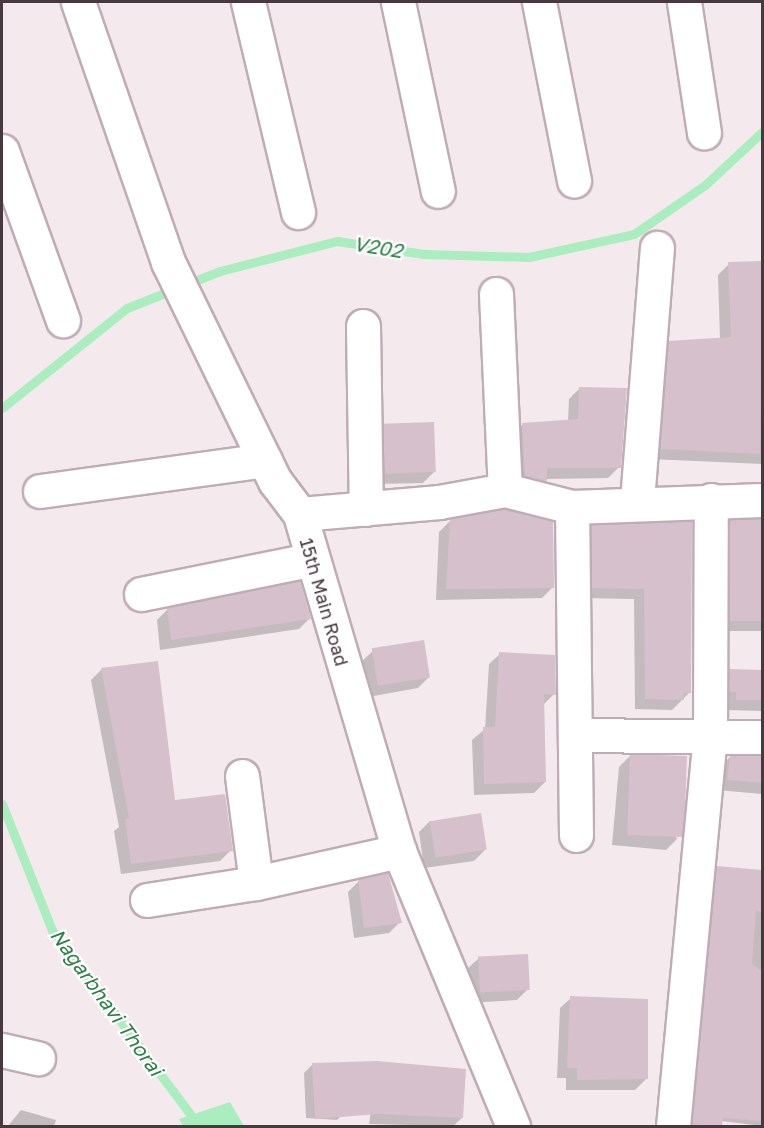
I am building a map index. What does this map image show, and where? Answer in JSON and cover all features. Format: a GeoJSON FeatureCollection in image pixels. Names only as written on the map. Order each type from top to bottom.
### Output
{"type":"FeatureCollection","features":[{"type":"Feature","properties":{"kind":"street"},"geometry":{"type":"LineString","coordinates":[[78,2],[180,287],[265,460],[300,514]]}},
{"type":"Feature","properties":{"kind":"street"},"geometry":{"type":"LineString","coordinates":[[248,2],[298,212]]}},
{"type":"Feature","properties":{"kind":"street"},"geometry":{"type":"LineString","coordinates":[[398,2],[438,191]]}},
{"type":"Feature","properties":{"kind":"street"},"geometry":{"type":"LineString","coordinates":[[539,2],[574,181]]}},
{"type":"Feature","properties":{"kind":"street"},"geometry":{"type":"LineString","coordinates":[[684,2],[704,132]]}},
{"type":"Feature","properties":{"kind":"street"},"geometry":{"type":"LineString","coordinates":[[2,151],[63,320]]}},
{"type":"Feature","properties":{"kind":"street"},"geometry":{"type":"LineString","coordinates":[[637,501],[657,248]]}},
{"type":"Feature","properties":{"kind":"street"},"geometry":{"type":"LineString","coordinates":[[496,294],[505,490]]}},
{"type":"Feature","properties":{"kind":"street"},"geometry":{"type":"LineString","coordinates":[[363,326],[366,509]]}},
{"type":"Feature","properties":{"kind":"street"},"geometry":{"type":"LineString","coordinates":[[40,491],[265,460]]}},
{"type":"Feature","properties":{"kind":"street","name":"15th Main Road"},"geometry":{"type":"LineString","coordinates":[[513,1126],[399,851],[309,560],[300,514],[366,509],[505,490],[572,507],[637,501],[762,500]]}},
{"type":"Feature","properties":{"kind":"street"},"geometry":{"type":"LineString","coordinates":[[673,1126],[710,736],[711,500]]}},
{"type":"Feature","properties":{"kind":"street"},"geometry":{"type":"LineString","coordinates":[[572,507],[576,835]]}},
{"type":"Feature","properties":{"kind":"street"},"geometry":{"type":"LineString","coordinates":[[141,594],[309,560]]}},
{"type":"Feature","properties":{"kind":"street"},"geometry":{"type":"LineString","coordinates":[[575,735],[762,736]]}},
{"type":"Feature","properties":{"kind":"street"},"geometry":{"type":"LineString","coordinates":[[242,776],[256,883]]}},
{"type":"Feature","properties":{"kind":"street"},"geometry":{"type":"LineString","coordinates":[[147,900],[256,883],[399,851]]}},
{"type":"Feature","properties":{"kind":"street"},"geometry":{"type":"LineString","coordinates":[[2,1050],[38,1058]]}},
{"type":"Feature","properties":{"kind":"shaded area","name":"Nagarbhavi Thorai"},"geometry":{"type":"Polygon","coordinates":[[[230,1102],[244,1126],[183,1126],[179,1119],[230,1102]]]}},
{"type":"Feature","properties":{"kind":"building"},"geometry":{"type":"Polygon","coordinates":[[[762,261],[760,454],[660,449],[668,341],[731,337],[728,262],[762,261]]]}},
{"type":"Feature","properties":{"kind":"building"},"geometry":{"type":"Polygon","coordinates":[[[579,387],[627,388],[621,468],[547,468],[547,481],[525,476],[522,423],[578,419],[579,387]]]}},
{"type":"Feature","properties":{"kind":"building"},"geometry":{"type":"Polygon","coordinates":[[[434,422],[436,472],[385,474],[383,424],[434,422]]]}},
{"type":"Feature","properties":{"kind":"building"},"geometry":{"type":"Polygon","coordinates":[[[504,509],[553,522],[554,588],[446,589],[450,519],[504,509]]]}},
{"type":"Feature","properties":{"kind":"building"},"geometry":{"type":"Polygon","coordinates":[[[730,519],[762,519],[762,621],[730,621],[730,519]]]}},
{"type":"Feature","properties":{"kind":"building"},"geometry":{"type":"Polygon","coordinates":[[[692,521],[691,693],[684,693],[684,700],[645,699],[644,589],[592,588],[591,525],[692,521]]]}},
{"type":"Feature","properties":{"kind":"building"},"geometry":{"type":"Polygon","coordinates":[[[300,581],[311,619],[171,640],[167,608],[300,581]]]}},
{"type":"Feature","properties":{"kind":"building"},"geometry":{"type":"Polygon","coordinates":[[[424,640],[430,678],[378,686],[372,648],[424,640]]]}},
{"type":"Feature","properties":{"kind":"building"},"geometry":{"type":"Polygon","coordinates":[[[499,652],[555,655],[556,695],[544,694],[546,782],[484,784],[483,727],[495,727],[499,652]]]}},
{"type":"Feature","properties":{"kind":"building"},"geometry":{"type":"Polygon","coordinates":[[[158,661],[175,800],[225,794],[233,851],[131,864],[125,819],[129,818],[101,668],[158,661]]]}},
{"type":"Feature","properties":{"kind":"building"},"geometry":{"type":"Polygon","coordinates":[[[729,669],[762,670],[762,700],[736,700],[736,692],[729,692],[729,669]]]}},
{"type":"Feature","properties":{"kind":"building"},"geometry":{"type":"Polygon","coordinates":[[[630,754],[687,756],[684,837],[627,835],[630,754]]]}},
{"type":"Feature","properties":{"kind":"building"},"geometry":{"type":"Polygon","coordinates":[[[730,755],[762,756],[762,783],[727,780],[730,755]]]}},
{"type":"Feature","properties":{"kind":"building"},"geometry":{"type":"Polygon","coordinates":[[[481,813],[487,850],[435,858],[430,821],[481,813]]]}},
{"type":"Feature","properties":{"kind":"building"},"geometry":{"type":"Polygon","coordinates":[[[717,866],[762,870],[762,912],[756,911],[752,964],[762,971],[762,1121],[723,1118],[722,1126],[710,1126],[692,1124],[717,866]]]}},
{"type":"Feature","properties":{"kind":"building"},"geometry":{"type":"Polygon","coordinates":[[[388,873],[402,923],[364,928],[358,879],[388,873]]]}},
{"type":"Feature","properties":{"kind":"building"},"geometry":{"type":"Polygon","coordinates":[[[528,954],[530,990],[480,993],[478,957],[528,954]]]}},
{"type":"Feature","properties":{"kind":"building"},"geometry":{"type":"Polygon","coordinates":[[[570,996],[648,999],[648,1079],[577,1080],[577,1068],[567,1068],[570,996]]]}},
{"type":"Feature","properties":{"kind":"building"},"geometry":{"type":"Polygon","coordinates":[[[377,1061],[466,1069],[463,1118],[379,1114],[315,1119],[312,1063],[377,1061]]]}},
{"type":"Feature","properties":{"kind":"waterway","name":"V202"},"geometry":{"type":"LineString","coordinates":[[2,408],[127,308],[220,271],[337,241],[424,254],[529,257],[634,234],[705,185],[762,132]]}},
{"type":"Feature","properties":{"kind":"waterway","name":"Nagarbhavi Thorai"},"geometry":{"type":"LineString","coordinates":[[2,804],[52,930],[199,1126]]}}]}
